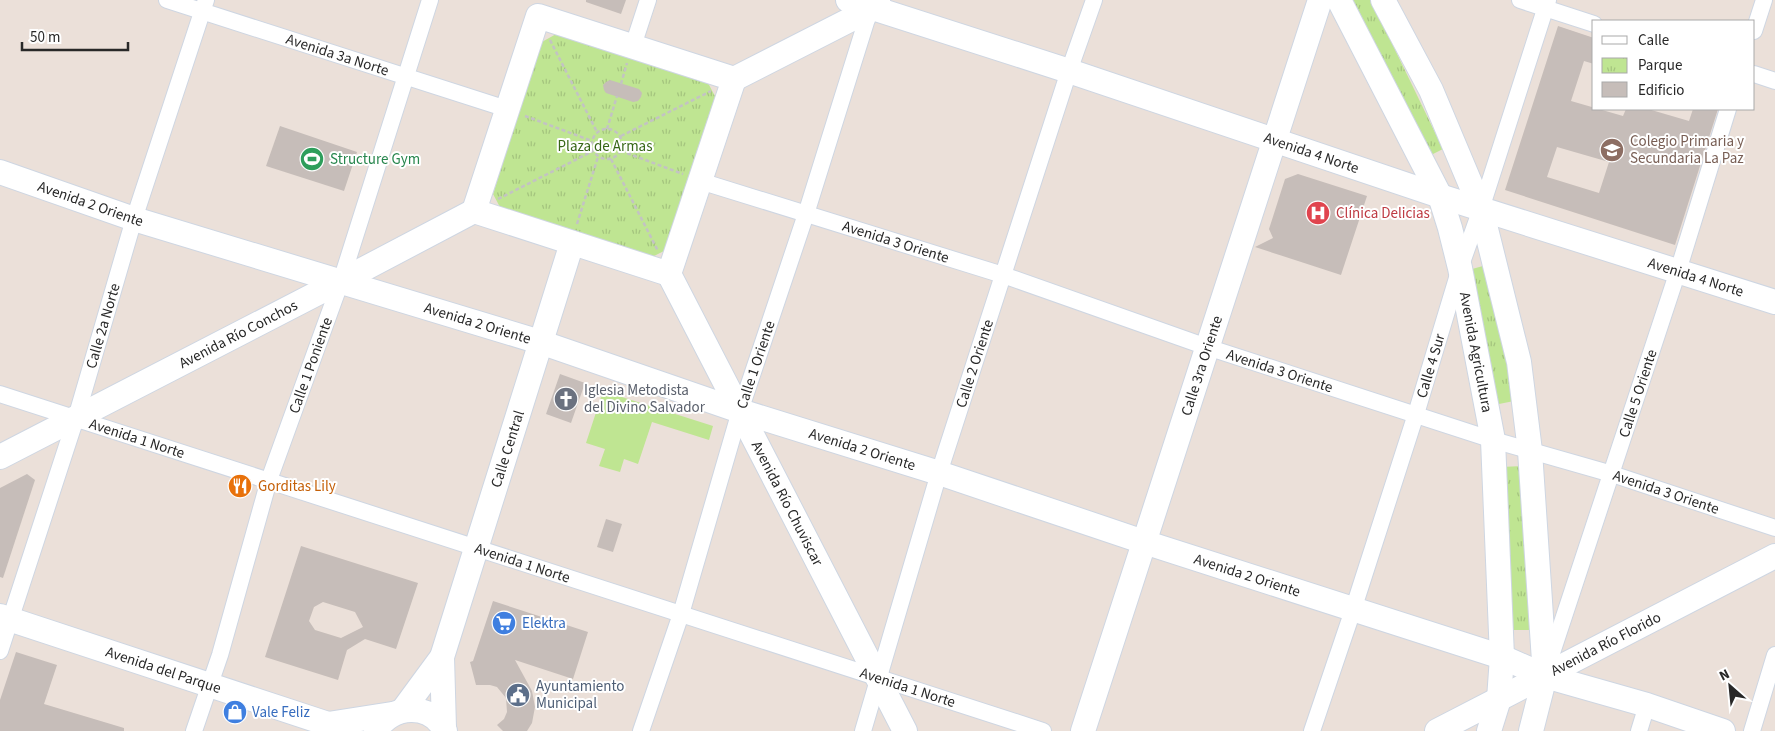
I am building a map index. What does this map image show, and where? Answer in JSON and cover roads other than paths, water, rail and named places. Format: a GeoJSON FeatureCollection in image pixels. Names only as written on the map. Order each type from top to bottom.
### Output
{"type":"FeatureCollection","features":[{"type":"Feature","properties":{"kind":"main road","name":"Avenida 4 Norte"},"geometry":{"type":"LineString","coordinates":[[848,0],[878,3],[1274,141],[1440,196],[1775,302]]}},
{"type":"Feature","properties":{"kind":"main road","name":"Calle 3ra Oriente"},"geometry":{"type":"LineString","coordinates":[[1083,731],[1320,0]]}},
{"type":"Feature","properties":{"kind":"main road","name":"Avenida Agricultura"},"geometry":{"type":"LineString","coordinates":[[1339,0],[1440,196],[1460,268],[1493,440],[1502,657],[1498,699],[1488,731]]}},
{"type":"Feature","properties":{"kind":"main road"},"geometry":{"type":"LineString","coordinates":[[1383,0],[1431,90],[1481,209],[1519,362],[1530,451],[1544,676],[1531,731]]}},
{"type":"Feature","properties":{"kind":"main road"},"geometry":{"type":"LineString","coordinates":[[734,79],[633,46],[534,8],[507,109],[474,211],[670,274],[734,79],[878,3]]}},
{"type":"Feature","properties":{"kind":"main road","name":"Avenida 2 Oriente"},"geometry":{"type":"LineString","coordinates":[[0,172],[134,219],[540,342],[740,412],[939,473],[1144,542],[1502,657],[1544,676],[1647,705],[1723,731]]}},
{"type":"Feature","properties":{"kind":"main road","name":"Avenida Río Conchos"},"geometry":{"type":"LineString","coordinates":[[0,457],[474,211]]}},
{"type":"Feature","properties":{"kind":"main road","name":"Calle Central"},"geometry":{"type":"LineString","coordinates":[[442,657],[572,243]]}},
{"type":"Feature","properties":{"kind":"main road","name":"Avenida Río Chuviscar"},"geometry":{"type":"LineString","coordinates":[[670,274],[905,731]]}},
{"type":"Feature","properties":{"kind":"main road","name":"Avenida Río Florido"},"geometry":{"type":"LineString","coordinates":[[1437,731],[1775,556]]}},
{"type":"Feature","properties":{"kind":"main road","name":"Avenida del Parque"},"geometry":{"type":"LineString","coordinates":[[5,618],[333,727]]}},
{"type":"Feature","properties":{"kind":"main road"},"geometry":{"type":"LineString","coordinates":[[390,718],[442,657]]}},
{"type":"Feature","properties":{"kind":"main road"},"geometry":{"type":"LineString","coordinates":[[442,657],[444,729]]}},
{"type":"Feature","properties":{"kind":"main road"},"geometry":{"type":"LineString","coordinates":[[333,727],[390,718],[415,710],[426,712],[436,719],[444,729]]}},
{"type":"Feature","properties":{"kind":"street","name":"Avenida 3a Norte"},"geometry":{"type":"LineString","coordinates":[[167,0],[204,6],[405,76],[507,109]]}},
{"type":"Feature","properties":{"kind":"street","name":"Calle 1 Poniente"},"geometry":{"type":"LineString","coordinates":[[194,731],[210,685],[269,480],[341,281],[430,0]]}},
{"type":"Feature","properties":{"kind":"street"},"geometry":{"type":"LineString","coordinates":[[633,46],[648,0]]}},
{"type":"Feature","properties":{"kind":"street","name":"Calle 2 Oriente"},"geometry":{"type":"LineString","coordinates":[[863,731],[939,473],[1069,71],[1094,0]]}},
{"type":"Feature","properties":{"kind":"street"},"geometry":{"type":"LineString","coordinates":[[1520,0],[1547,5],[1592,23]]}},
{"type":"Feature","properties":{"kind":"street"},"geometry":{"type":"LineString","coordinates":[[1755,28],[1764,0]]}},
{"type":"Feature","properties":{"kind":"street","name":"Calle 1 Oriente"},"geometry":{"type":"LineString","coordinates":[[641,731],[681,614],[740,412],[806,214],[866,22],[878,3]]}},
{"type":"Feature","properties":{"kind":"street","name":"Calle 4 Sur"},"geometry":{"type":"LineString","coordinates":[[1312,731],[1416,414],[1460,268],[1547,5]]}},
{"type":"Feature","properties":{"kind":"street","name":"Calle 2a Norte"},"geometry":{"type":"LineString","coordinates":[[0,651],[5,618],[76,418],[134,219],[204,6]]}},
{"type":"Feature","properties":{"kind":"street"},"geometry":{"type":"LineString","coordinates":[[1755,74],[1775,81]]}},
{"type":"Feature","properties":{"kind":"street","name":"Calle 5 Oriente"},"geometry":{"type":"LineString","coordinates":[[1544,676],[1678,271],[1728,110]]}},
{"type":"Feature","properties":{"kind":"street","name":"Avenida 3 Oriente"},"geometry":{"type":"LineString","coordinates":[[700,181],[1003,275],[1207,347],[1493,440],[1612,474],[1775,528]]}},
{"type":"Feature","properties":{"kind":"street","name":"Avenida 1 Norte"},"geometry":{"type":"LineString","coordinates":[[0,394],[1043,731]]}},
{"type":"Feature","properties":{"kind":"street"},"geometry":{"type":"LineString","coordinates":[[1752,731],[1775,655]]}},
{"type":"Feature","properties":{"kind":"street"},"geometry":{"type":"LineString","coordinates":[[1638,731],[1647,705]]}},
{"type":"Feature","properties":{"kind":"place","name":"Colegio Primaria y Secundaria La Paz"},"geometry":{"type":"Point","coordinates":[1612,150]}},
{"type":"Feature","properties":{"kind":"place","name":"Structure Gym"},"geometry":{"type":"Point","coordinates":[312,159]}},
{"type":"Feature","properties":{"kind":"place","name":"Clínica Delicias"},"geometry":{"type":"Point","coordinates":[1318,213]}},
{"type":"Feature","properties":{"kind":"place","name":"Iglesia Metodista del Divino Salvador"},"geometry":{"type":"Point","coordinates":[566,399]}},
{"type":"Feature","properties":{"kind":"place","name":"Gorditas Lily"},"geometry":{"type":"Point","coordinates":[240,486]}},
{"type":"Feature","properties":{"kind":"place","name":"Elektra"},"geometry":{"type":"Point","coordinates":[504,623]}},
{"type":"Feature","properties":{"kind":"place","name":"Ayuntamiento Municipal"},"geometry":{"type":"Point","coordinates":[518,695]}},
{"type":"Feature","properties":{"kind":"place","name":"Vale Feliz"},"geometry":{"type":"Point","coordinates":[235,712]}},
{"type":"Feature","properties":{"kind":"park label","name":"Plaza de Armas"},"geometry":{"type":"Point","coordinates":[605,146]}}]}
